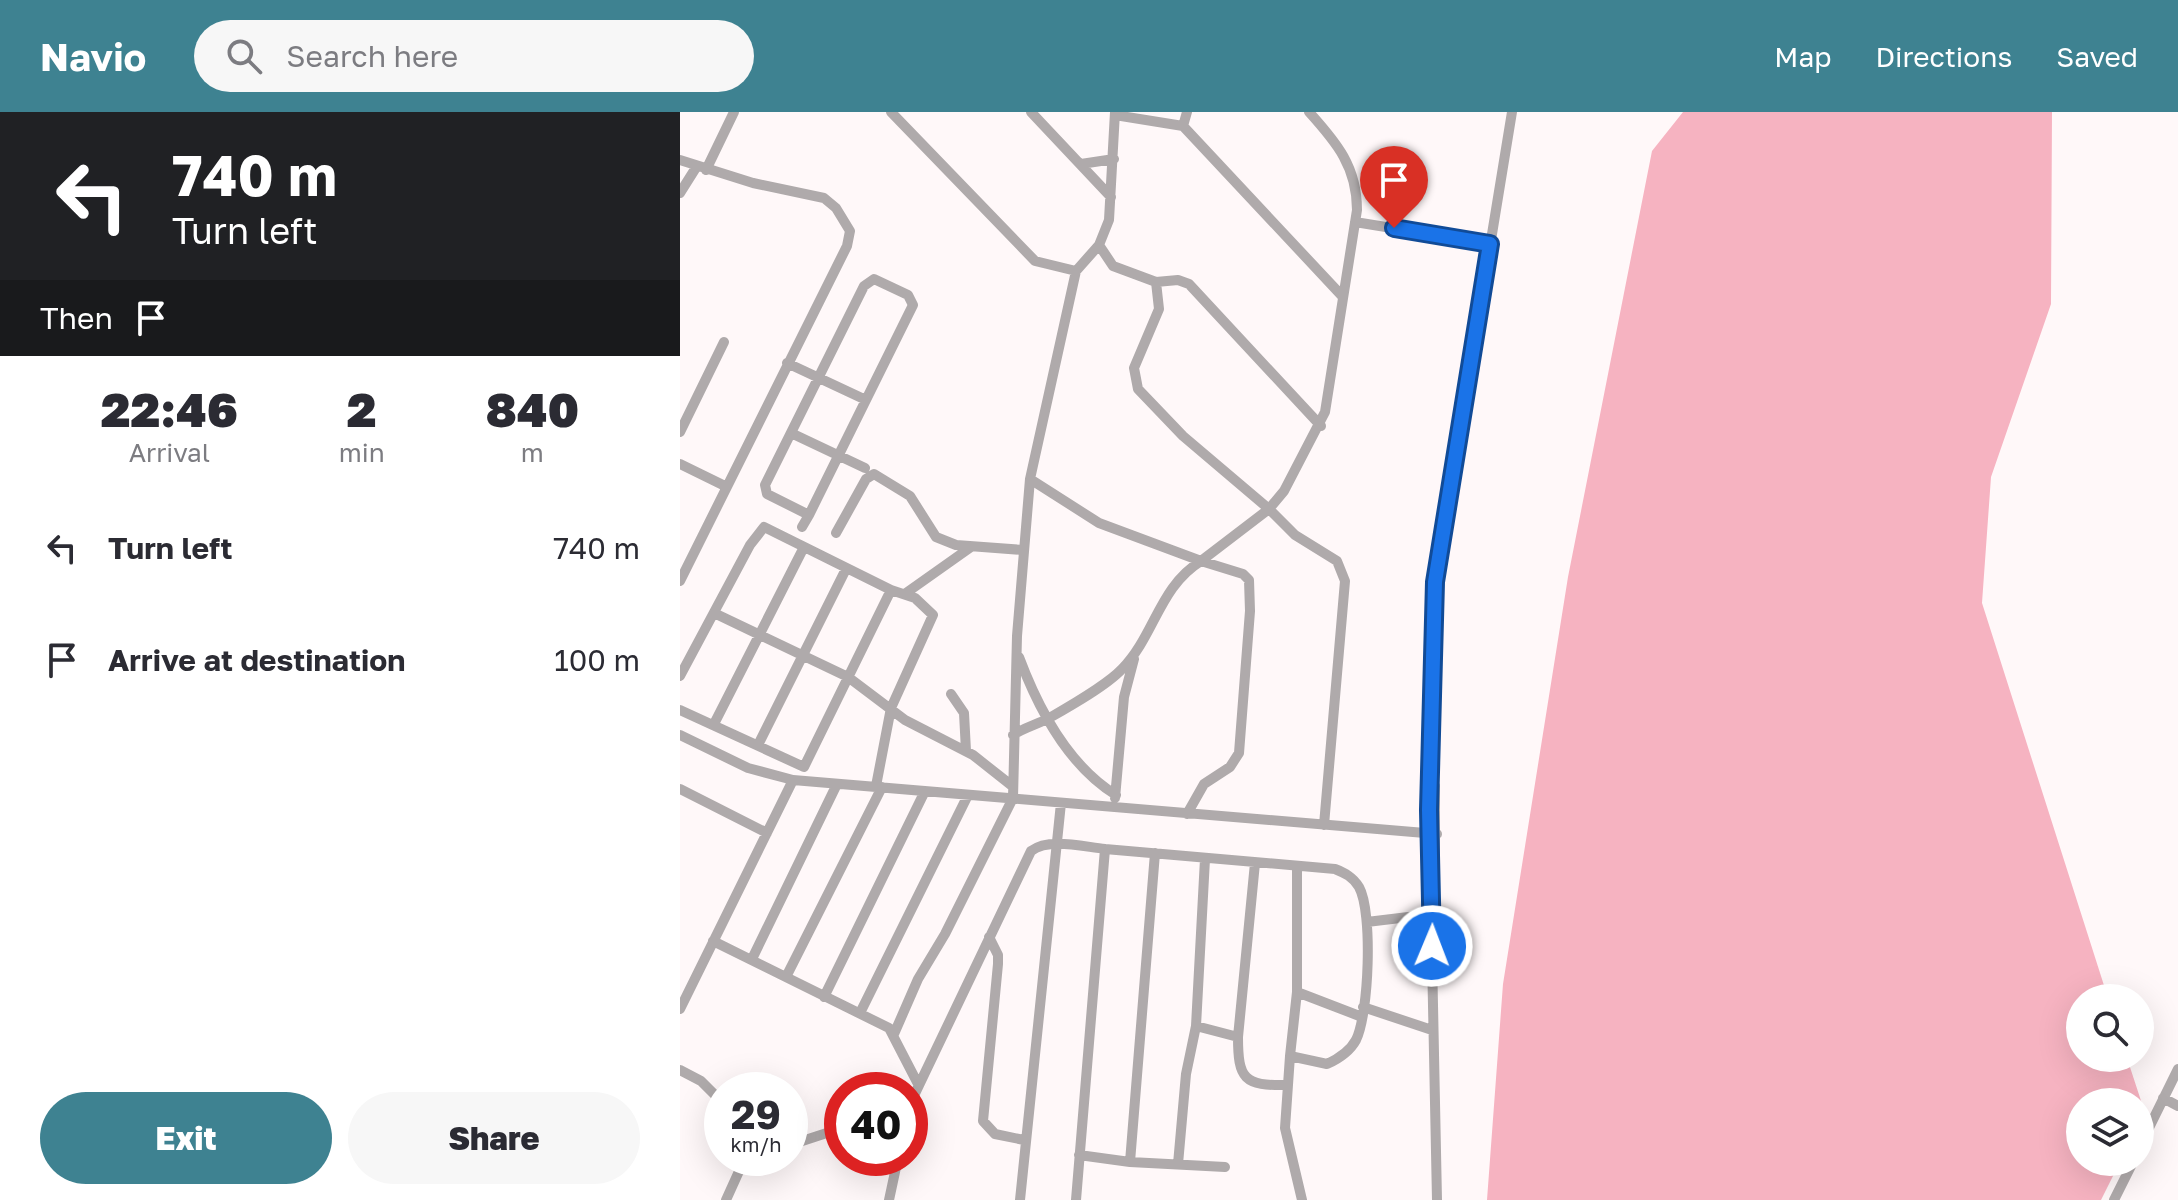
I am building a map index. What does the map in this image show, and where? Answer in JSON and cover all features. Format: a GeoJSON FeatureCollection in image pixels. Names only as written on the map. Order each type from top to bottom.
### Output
{"type":"FeatureCollection","features":[{"type":"Feature","properties":{"kind":"street"},"geometry":{"type":"LineString","coordinates":[[680,193],[701,168],[734,112]]}},
{"type":"Feature","properties":{"kind":"street"},"geometry":{"type":"LineString","coordinates":[[891,112],[1035,261],[1076,271]]}},
{"type":"Feature","properties":{"kind":"street"},"geometry":{"type":"LineString","coordinates":[[1031,112],[1111,197]]}},
{"type":"Feature","properties":{"kind":"street"},"geometry":{"type":"LineString","coordinates":[[1183,126],[1187,112]]}},
{"type":"Feature","properties":{"kind":"street"},"geometry":{"type":"LineString","coordinates":[[1115,807],[1124,697],[1135,654],[1168,591],[1176,580],[1269,509],[1284,491],[1321,426],[1330,397],[1357,191],[1352,171],[1338,143],[1309,112]]}},
{"type":"Feature","properties":{"kind":"street"},"geometry":{"type":"LineString","coordinates":[[1432,895],[1435,582],[1512,112]]}},
{"type":"Feature","properties":{"kind":"street"},"geometry":{"type":"LineString","coordinates":[[911,1072],[894,1034],[918,979],[945,934],[1013,798],[1017,652],[1030,479],[1076,271],[1099,245],[1109,220],[1115,113],[1183,126],[1343,297]]}},
{"type":"Feature","properties":{"kind":"street"},"geometry":{"type":"LineString","coordinates":[[1081,164],[1114,159]]}},
{"type":"Feature","properties":{"kind":"street"},"geometry":{"type":"LineString","coordinates":[[680,160],[824,198],[836,208],[850,231],[847,246],[680,581]]}},
{"type":"Feature","properties":{"kind":"street"},"geometry":{"type":"LineString","coordinates":[[1355,222],[1490,244]]}},
{"type":"Feature","properties":{"kind":"street"},"geometry":{"type":"LineString","coordinates":[[1099,245],[1113,266],[1156,282],[1172,283],[1178,280],[1189,284],[1321,426]]}},
{"type":"Feature","properties":{"kind":"street"},"geometry":{"type":"LineString","coordinates":[[802,527],[809,515],[839,455],[913,305],[908,295],[874,279],[867,281],[764,490],[809,515]]}},
{"type":"Feature","properties":{"kind":"street"},"geometry":{"type":"LineString","coordinates":[[1156,282],[1159,309]]}},
{"type":"Feature","properties":{"kind":"street"},"geometry":{"type":"LineString","coordinates":[[1172,283],[1134,368],[1138,389],[1183,436],[1295,535],[1337,561],[1345,581],[1324,825]]}},
{"type":"Feature","properties":{"kind":"street"},"geometry":{"type":"LineString","coordinates":[[680,432],[724,342]]}},
{"type":"Feature","properties":{"kind":"street"},"geometry":{"type":"LineString","coordinates":[[787,363],[866,400]]}},
{"type":"Feature","properties":{"kind":"street"},"geometry":{"type":"LineString","coordinates":[[791,433],[865,468]]}},
{"type":"Feature","properties":{"kind":"street"},"geometry":{"type":"LineString","coordinates":[[680,464],[725,486]]}},
{"type":"Feature","properties":{"kind":"street"},"geometry":{"type":"LineString","coordinates":[[836,533],[866,479],[874,474],[910,496],[936,537],[971,547],[1023,550]]}},
{"type":"Feature","properties":{"kind":"street"},"geometry":{"type":"LineString","coordinates":[[1030,479],[1099,523],[1247,577],[1250,611],[1239,753],[1230,767],[1204,784],[1187,814]]}},
{"type":"Feature","properties":{"kind":"street"},"geometry":{"type":"LineString","coordinates":[[680,676],[759,529],[768,528],[846,569],[891,590],[906,593],[923,603],[933,615],[891,708],[879,786],[786,977]]}},
{"type":"Feature","properties":{"kind":"street"},"geometry":{"type":"LineString","coordinates":[[714,724],[804,547]]}},
{"type":"Feature","properties":{"kind":"street"},"geometry":{"type":"LineString","coordinates":[[906,593],[971,547]]}},
{"type":"Feature","properties":{"kind":"street"},"geometry":{"type":"LineString","coordinates":[[758,745],[846,569]]}},
{"type":"Feature","properties":{"kind":"street"},"geometry":{"type":"LineString","coordinates":[[680,1009],[891,590]]}},
{"type":"Feature","properties":{"kind":"street"},"geometry":{"type":"LineString","coordinates":[[714,613],[848,677],[905,720],[966,751],[1011,785]]}},
{"type":"Feature","properties":{"kind":"street"},"geometry":{"type":"LineString","coordinates":[[1017,652],[1050,718],[1090,778],[1116,795]]}},
{"type":"Feature","properties":{"kind":"street"},"geometry":{"type":"LineString","coordinates":[[1013,735],[1050,718],[1112,679],[1135,654]]}},
{"type":"Feature","properties":{"kind":"street"},"geometry":{"type":"LineString","coordinates":[[951,694],[964,713],[966,751]]}},
{"type":"Feature","properties":{"kind":"street"},"geometry":{"type":"LineString","coordinates":[[680,710],[804,767]]}},
{"type":"Feature","properties":{"kind":"street"},"geometry":{"type":"LineString","coordinates":[[680,735],[748,768],[797,780],[1433,834]]}},
{"type":"Feature","properties":{"kind":"street"},"geometry":{"type":"LineString","coordinates":[[1432,760],[1429,816],[1433,834],[1429,849],[1433,914],[1432,1030],[1437,1200]]}},
{"type":"Feature","properties":{"kind":"street"},"geometry":{"type":"LineString","coordinates":[[752,959],[837,784]]}},
{"type":"Feature","properties":{"kind":"street"},"geometry":{"type":"LineString","coordinates":[[680,789],[767,833]]}},
{"type":"Feature","properties":{"kind":"street"},"geometry":{"type":"LineString","coordinates":[[824,997],[925,791]]}},
{"type":"Feature","properties":{"kind":"street"},"geometry":{"type":"LineString","coordinates":[[860,1013],[968,795]]}},
{"type":"Feature","properties":{"kind":"street"},"geometry":{"type":"LineString","coordinates":[[1020,1200],[1061,803]]}},
{"type":"Feature","properties":{"kind":"street"},"geometry":{"type":"LineString","coordinates":[[1415,833],[1429,816]]}},
{"type":"Feature","properties":{"kind":"street"},"geometry":{"type":"LineString","coordinates":[[1415,833],[1429,849]]}},
{"type":"Feature","properties":{"kind":"street"},"geometry":{"type":"LineString","coordinates":[[924,1072],[1031,851],[1038,846],[1057,844],[1335,869],[1353,879],[1363,897],[1367,922],[1362,1012],[1353,1046],[1336,1060],[1317,1064],[1290,1056]]}},
{"type":"Feature","properties":{"kind":"street"},"geometry":{"type":"LineString","coordinates":[[1076,1200],[1105,849]]}},
{"type":"Feature","properties":{"kind":"street"},"geometry":{"type":"LineString","coordinates":[[1130,1162],[1155,853]]}},
{"type":"Feature","properties":{"kind":"street"},"geometry":{"type":"LineString","coordinates":[[1178,1164],[1186,1074],[1196,1026],[1205,859]]}},
{"type":"Feature","properties":{"kind":"street"},"geometry":{"type":"LineString","coordinates":[[1255,863],[1238,1037],[1239,1070],[1245,1078],[1263,1085],[1287,1085]]}},
{"type":"Feature","properties":{"kind":"street"},"geometry":{"type":"LineString","coordinates":[[1297,866],[1297,992],[1285,1128],[1302,1200]]}},
{"type":"Feature","properties":{"kind":"street"},"geometry":{"type":"LineString","coordinates":[[1367,922],[1433,914]]}},
{"type":"Feature","properties":{"kind":"street"},"geometry":{"type":"LineString","coordinates":[[989,937],[998,955],[998,964],[983,1121],[995,1134],[1024,1140]]}},
{"type":"Feature","properties":{"kind":"street"},"geometry":{"type":"LineString","coordinates":[[713,941],[860,1013],[894,1034]]}},
{"type":"Feature","properties":{"kind":"street"},"geometry":{"type":"LineString","coordinates":[[1297,992],[1432,1030]]}},
{"type":"Feature","properties":{"kind":"street"},"geometry":{"type":"LineString","coordinates":[[1196,1026],[1238,1037]]}},
{"type":"Feature","properties":{"kind":"street"},"geometry":{"type":"LineString","coordinates":[[2154,1117],[2178,1069]]}},
{"type":"Feature","properties":{"kind":"street"},"geometry":{"type":"LineString","coordinates":[[680,1070],[704,1084]]}},
{"type":"Feature","properties":{"kind":"street"},"geometry":{"type":"LineString","coordinates":[[2163,1098],[2178,1106]]}},
{"type":"Feature","properties":{"kind":"street"},"geometry":{"type":"LineString","coordinates":[[1079,1155],[1130,1162],[1225,1167]]}},
{"type":"Feature","properties":{"kind":"street"},"geometry":{"type":"LineString","coordinates":[[726,1200],[739,1176]]}},
{"type":"Feature","properties":{"kind":"street"},"geometry":{"type":"LineString","coordinates":[[889,1200],[894,1176]]}},
{"type":"Feature","properties":{"kind":"street"},"geometry":{"type":"LineString","coordinates":[[2114,1200],[2126,1176]]}},
{"type":"Feature","properties":{"kind":"shaded area"},"geometry":{"type":"Polygon","coordinates":[[[1683,112],[2052,112],[2051,304],[1991,477],[1982,603],[2104,984],[2066,984],[2066,1072],[2132,1072],[2137,1088],[2066,1088],[2066,1176],[2113,1176],[2101,1200],[1487,1200],[1503,984],[1568,577],[1652,151],[1683,112]]]}},
{"type":"Feature","properties":{"kind":"route"},"geometry":{"type":"LineString","coordinates":[[1394,228],[1490,244],[1435,582],[1429,810],[1432,946]]}}]}
